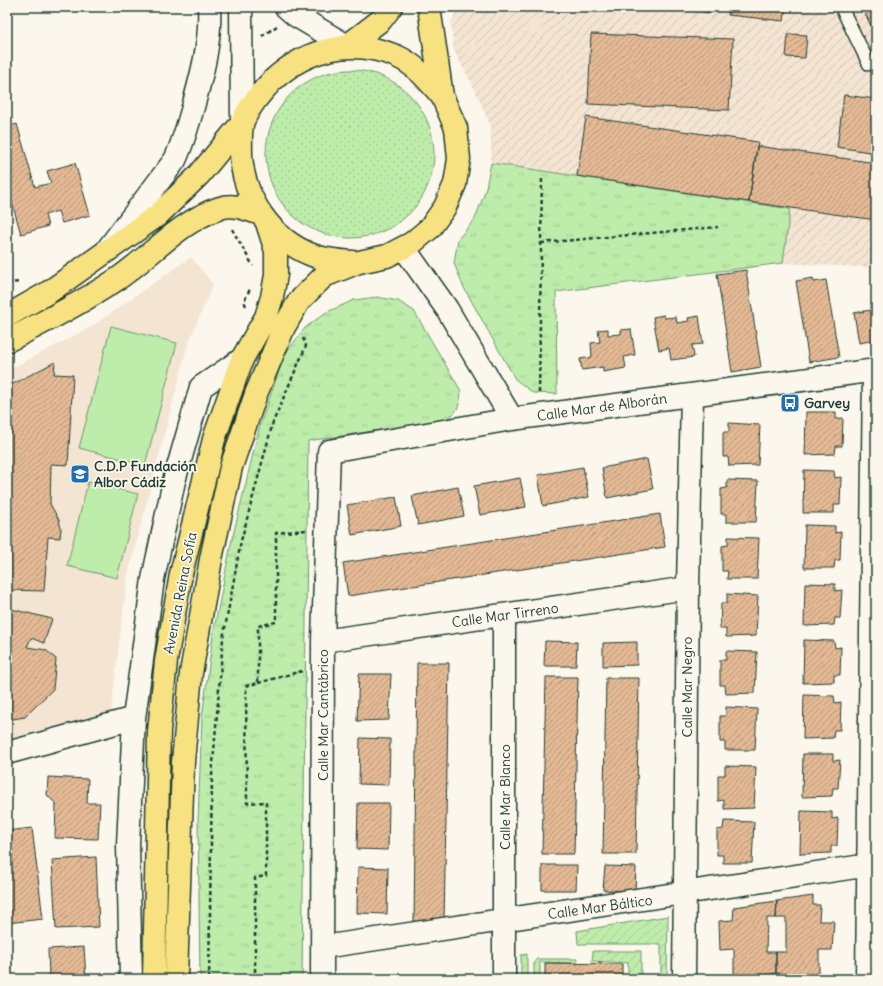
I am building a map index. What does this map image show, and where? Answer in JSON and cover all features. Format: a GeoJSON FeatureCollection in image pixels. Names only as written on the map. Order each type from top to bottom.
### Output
{"type":"FeatureCollection","features":[{"type":"Feature","properties":{"kind":"main road","name":"Avenida Reina Sofía"},"geometry":{"type":"LineString","coordinates":[[346,46],[381,20],[391,7]]}},
{"type":"Feature","properties":{"kind":"main road","name":"Avenida Reina Sofía"},"geometry":{"type":"LineString","coordinates":[[154,979],[159,731],[166,661],[181,574],[214,439],[242,359],[275,322],[324,276],[359,262],[387,256],[404,248],[430,228],[445,207],[455,184],[459,159],[456,128],[442,96],[429,7]]}},
{"type":"Feature","properties":{"kind":"main road","name":"Avenida Reina Sofía"},"geometry":{"type":"LineString","coordinates":[[359,262],[334,261],[312,255],[289,243],[264,219],[254,204],[241,163],[242,123],[254,100],[286,69],[311,54],[330,48],[346,46],[367,48],[397,56],[422,73],[442,96]]}},
{"type":"Feature","properties":{"kind":"main road"},"geometry":{"type":"LineString","coordinates":[[7,316],[49,292],[158,216],[199,175],[242,123]]}},
{"type":"Feature","properties":{"kind":"main road"},"geometry":{"type":"LineString","coordinates":[[7,341],[65,311],[116,280],[197,218],[221,208],[235,206],[264,219]]}},
{"type":"Feature","properties":{"kind":"main road","name":"Avenida Reina Sofía"},"geometry":{"type":"LineString","coordinates":[[176,979],[183,762],[191,673],[211,559],[231,467],[256,394],[275,322],[276,250],[264,219]]}},
{"type":"Feature","properties":{"kind":"street"},"geometry":{"type":"LineString","coordinates":[[104,254],[175,160],[182,144],[204,68],[210,30],[209,7]]}},
{"type":"Feature","properties":{"kind":"street"},"geometry":{"type":"LineString","coordinates":[[241,7],[242,123]]}},
{"type":"Feature","properties":{"kind":"street"},"geometry":{"type":"LineString","coordinates":[[290,11],[346,46]]}},
{"type":"Feature","properties":{"kind":"street"},"geometry":{"type":"LineString","coordinates":[[404,248],[447,309],[512,419]]}},
{"type":"Feature","properties":{"kind":"street"},"geometry":{"type":"LineString","coordinates":[[131,979],[128,845],[134,718],[153,579],[174,481],[187,430],[201,387],[242,359]]}},
{"type":"Feature","properties":{"kind":"street"},"geometry":{"type":"LineString","coordinates":[[867,979],[872,865],[875,370]]}},
{"type":"Feature","properties":{"kind":"street","name":"Calle Mar de Alborán"},"geometry":{"type":"LineString","coordinates":[[329,451],[512,419],[875,370]]}},
{"type":"Feature","properties":{"kind":"street","name":"Calle Mar Negro"},"geometry":{"type":"LineString","coordinates":[[684,979],[688,588],[692,395]]}},
{"type":"Feature","properties":{"kind":"street","name":"Calle Mar Cantábrico"},"geometry":{"type":"LineString","coordinates":[[322,979],[323,641],[329,451]]}},
{"type":"Feature","properties":{"kind":"street","name":"Calle Mar Tirreno"},"geometry":{"type":"LineString","coordinates":[[323,641],[688,588]]}},
{"type":"Feature","properties":{"kind":"street","name":"Calle Mar Blanco"},"geometry":{"type":"LineString","coordinates":[[504,615],[504,979]]}},
{"type":"Feature","properties":{"kind":"street"},"geometry":{"type":"LineString","coordinates":[[7,753],[134,718]]}},
{"type":"Feature","properties":{"kind":"street","name":"Calle Mar Báltico"},"geometry":{"type":"LineString","coordinates":[[323,947],[686,894],[872,865]]}},
{"type":"Feature","properties":{"kind":"lane"},"geometry":{"type":"LineString","coordinates":[[841,7],[869,64],[876,61]]}},
{"type":"Feature","properties":{"kind":"path"},"geometry":{"type":"LineString","coordinates":[[241,47],[290,11]]}},
{"type":"Feature","properties":{"kind":"path"},"geometry":{"type":"LineString","coordinates":[[538,416],[542,176]]}},
{"type":"Feature","properties":{"kind":"path"},"geometry":{"type":"LineString","coordinates":[[221,208],[255,269]]}},
{"type":"Feature","properties":{"kind":"path"},"geometry":{"type":"LineString","coordinates":[[541,243],[718,227]]}},
{"type":"Feature","properties":{"kind":"path"},"geometry":{"type":"LineString","coordinates":[[209,979],[212,776],[223,639],[241,541],[273,422],[306,346],[303,336],[246,306],[244,300],[252,287]]}},
{"type":"Feature","properties":{"kind":"path"},"geometry":{"type":"LineString","coordinates":[[258,683],[258,626],[276,622],[276,534],[326,527]]}},
{"type":"Feature","properties":{"kind":"path"},"geometry":{"type":"LineString","coordinates":[[255,979],[255,878],[266,876],[266,802],[247,803],[246,686],[323,665]]}},
{"type":"Feature","properties":{"kind":"shaded area"},"geometry":{"type":"Polygon","coordinates":[[[458,7],[876,7],[876,268],[783,263],[789,209],[491,163],[491,127],[472,84],[454,51],[451,22],[458,7]]]}},
{"type":"Feature","properties":{"kind":"shaded area","name":"C.D.P Fundación Albor Cádiz"},"geometry":{"type":"Polygon","coordinates":[[[191,257],[213,284],[188,344],[127,578],[111,712],[7,740],[7,371],[91,327],[191,257]]]}},
{"type":"Feature","properties":{"kind":"green space"},"geometry":{"type":"Polygon","coordinates":[[[350,70],[374,74],[389,80],[403,89],[415,101],[424,115],[430,130],[434,154],[430,178],[424,193],[415,207],[403,219],[389,228],[374,234],[350,238],[326,234],[311,228],[297,219],[285,207],[276,193],[270,178],[266,154],[270,130],[276,115],[285,101],[297,89],[311,80],[326,74],[350,70]]]}},
{"type":"Feature","properties":{"kind":"green space"},"geometry":{"type":"Polygon","coordinates":[[[491,163],[790,209],[783,263],[556,292],[557,394],[533,393],[515,379],[463,286],[454,263],[458,239],[475,219],[485,192],[491,163]]]}},
{"type":"Feature","properties":{"kind":"green space"},"geometry":{"type":"Polygon","coordinates":[[[377,297],[398,301],[414,311],[461,391],[458,408],[445,420],[308,441],[302,979],[200,979],[198,820],[202,718],[213,635],[231,544],[260,425],[285,354],[305,328],[325,313],[354,300],[377,297]]]}},
{"type":"Feature","properties":{"kind":"green space"},"geometry":{"type":"Polygon","coordinates":[[[111,326],[177,343],[145,465],[79,448],[111,326]]]}},
{"type":"Feature","properties":{"kind":"green space"},"geometry":{"type":"Polygon","coordinates":[[[88,482],[138,494],[117,578],[67,566],[88,482]]]}},
{"type":"Feature","properties":{"kind":"green space"},"geometry":{"type":"Polygon","coordinates":[[[668,916],[667,979],[661,979],[661,944],[578,944],[577,931],[668,916]]]}},
{"type":"Feature","properties":{"kind":"green space"},"geometry":{"type":"Polygon","coordinates":[[[593,951],[641,951],[641,979],[628,979],[628,963],[592,961],[593,951]]]}},
{"type":"Feature","properties":{"kind":"green space"},"geometry":{"type":"Polygon","coordinates":[[[527,954],[527,979],[521,979],[521,955],[527,954]]]}},
{"type":"Feature","properties":{"kind":"green space"},"geometry":{"type":"Polygon","coordinates":[[[537,959],[577,959],[577,963],[540,962],[540,979],[534,979],[534,962],[537,959]]]}},
{"type":"Feature","properties":{"kind":"building"},"geometry":{"type":"Polygon","coordinates":[[[664,7],[712,7],[711,13],[664,7]]]}},
{"type":"Feature","properties":{"kind":"building"},"geometry":{"type":"Polygon","coordinates":[[[729,7],[786,7],[784,21],[728,15],[729,7]]]}},
{"type":"Feature","properties":{"kind":"building"},"geometry":{"type":"Polygon","coordinates":[[[862,7],[876,7],[876,26],[872,28],[862,7]]]}},
{"type":"Feature","properties":{"kind":"building"},"geometry":{"type":"Polygon","coordinates":[[[591,34],[733,39],[729,110],[588,104],[591,34]]]}},
{"type":"Feature","properties":{"kind":"building"},"geometry":{"type":"Polygon","coordinates":[[[788,34],[807,35],[805,58],[786,57],[788,34]]]}},
{"type":"Feature","properties":{"kind":"building"},"geometry":{"type":"Polygon","coordinates":[[[844,95],[876,99],[876,153],[837,147],[844,95]]]}},
{"type":"Feature","properties":{"kind":"building"},"geometry":{"type":"Polygon","coordinates":[[[586,117],[758,142],[749,202],[577,176],[586,117]]]}},
{"type":"Feature","properties":{"kind":"building"},"geometry":{"type":"Polygon","coordinates":[[[17,124],[35,187],[51,183],[47,171],[75,163],[90,215],[62,223],[58,211],[45,215],[48,226],[21,234],[7,185],[7,127],[17,124]]]}},
{"type":"Feature","properties":{"kind":"building"},"geometry":{"type":"Polygon","coordinates":[[[757,146],[876,163],[876,220],[749,202],[757,146]]]}},
{"type":"Feature","properties":{"kind":"building"},"geometry":{"type":"Polygon","coordinates":[[[746,270],[761,367],[732,372],[717,274],[746,270]]]}},
{"type":"Feature","properties":{"kind":"building"},"geometry":{"type":"Polygon","coordinates":[[[813,278],[814,282],[826,280],[839,357],[809,362],[796,281],[813,278]]]}},
{"type":"Feature","properties":{"kind":"building"},"geometry":{"type":"Polygon","coordinates":[[[876,309],[876,340],[859,343],[854,313],[876,309]]]}},
{"type":"Feature","properties":{"kind":"building"},"geometry":{"type":"Polygon","coordinates":[[[664,315],[664,318],[676,317],[677,323],[689,321],[688,318],[699,316],[703,344],[692,345],[694,357],[671,360],[669,348],[659,350],[653,317],[664,315]]]}},
{"type":"Feature","properties":{"kind":"building"},"geometry":{"type":"Polygon","coordinates":[[[608,329],[608,335],[621,334],[621,330],[631,329],[635,355],[624,357],[626,368],[603,372],[603,367],[582,370],[580,359],[592,357],[591,343],[600,342],[598,330],[608,329]]]}},
{"type":"Feature","properties":{"kind":"building"},"geometry":{"type":"Polygon","coordinates":[[[55,362],[54,374],[73,375],[68,465],[51,464],[50,504],[59,520],[61,529],[60,538],[48,537],[44,591],[7,590],[7,387],[55,362]]]}},
{"type":"Feature","properties":{"kind":"building"},"geometry":{"type":"Polygon","coordinates":[[[806,412],[836,412],[836,419],[843,418],[842,446],[836,446],[835,454],[805,455],[806,412]]]}},
{"type":"Feature","properties":{"kind":"building"},"geometry":{"type":"Polygon","coordinates":[[[729,423],[760,425],[758,465],[729,466],[728,457],[723,457],[723,432],[729,432],[729,423]]]}},
{"type":"Feature","properties":{"kind":"building"},"geometry":{"type":"Polygon","coordinates":[[[647,459],[653,489],[607,498],[602,468],[647,459]]]}},
{"type":"Feature","properties":{"kind":"building"},"geometry":{"type":"Polygon","coordinates":[[[583,467],[589,497],[543,506],[538,475],[583,467]]]}},
{"type":"Feature","properties":{"kind":"building"},"geometry":{"type":"Polygon","coordinates":[[[804,470],[834,471],[835,478],[841,477],[840,505],[834,505],[834,513],[803,513],[804,470]]]}},
{"type":"Feature","properties":{"kind":"building"},"geometry":{"type":"Polygon","coordinates":[[[520,478],[526,507],[480,515],[474,486],[520,478]]]}},
{"type":"Feature","properties":{"kind":"building"},"geometry":{"type":"Polygon","coordinates":[[[727,480],[758,481],[756,522],[726,522],[726,514],[721,514],[721,489],[727,488],[727,480]]]}},
{"type":"Feature","properties":{"kind":"building"},"geometry":{"type":"Polygon","coordinates":[[[458,487],[464,516],[418,525],[412,496],[458,487]]]}},
{"type":"Feature","properties":{"kind":"building"},"geometry":{"type":"Polygon","coordinates":[[[396,497],[401,526],[352,535],[347,505],[396,497]]]}},
{"type":"Feature","properties":{"kind":"building"},"geometry":{"type":"Polygon","coordinates":[[[660,514],[665,547],[348,596],[343,563],[660,514]]]}},
{"type":"Feature","properties":{"kind":"building"},"geometry":{"type":"Polygon","coordinates":[[[805,525],[835,526],[835,533],[841,532],[840,560],[835,560],[834,568],[804,568],[805,525]]]}},
{"type":"Feature","properties":{"kind":"building"},"geometry":{"type":"Polygon","coordinates":[[[728,537],[759,538],[757,579],[727,579],[728,571],[722,571],[722,546],[728,545],[728,537]]]}},
{"type":"Feature","properties":{"kind":"building"},"geometry":{"type":"Polygon","coordinates":[[[805,583],[835,584],[835,591],[842,590],[840,618],[835,618],[834,625],[804,626],[805,583]]]}},
{"type":"Feature","properties":{"kind":"building"},"geometry":{"type":"Polygon","coordinates":[[[727,594],[758,596],[756,636],[726,637],[726,629],[720,629],[721,603],[727,603],[727,594]]]}},
{"type":"Feature","properties":{"kind":"building"},"geometry":{"type":"Polygon","coordinates":[[[7,608],[52,619],[44,643],[31,638],[27,647],[46,650],[56,659],[53,689],[25,717],[7,720],[7,608]]]}},
{"type":"Feature","properties":{"kind":"building"},"geometry":{"type":"Polygon","coordinates":[[[804,640],[834,641],[835,648],[841,647],[840,675],[834,675],[834,682],[803,683],[804,640]]]}},
{"type":"Feature","properties":{"kind":"building"},"geometry":{"type":"Polygon","coordinates":[[[545,641],[577,642],[576,666],[544,666],[545,641]]]}},
{"type":"Feature","properties":{"kind":"building"},"geometry":{"type":"Polygon","coordinates":[[[637,642],[637,665],[603,666],[603,643],[637,642]]]}},
{"type":"Feature","properties":{"kind":"building"},"geometry":{"type":"Polygon","coordinates":[[[726,651],[757,652],[755,693],[726,694],[725,685],[720,685],[720,660],[726,660],[726,651]]]}},
{"type":"Feature","properties":{"kind":"building"},"geometry":{"type":"Polygon","coordinates":[[[417,663],[449,663],[444,922],[414,926],[417,663]]]}},
{"type":"Feature","properties":{"kind":"building"},"geometry":{"type":"Polygon","coordinates":[[[359,674],[391,674],[389,720],[357,721],[359,674]]]}},
{"type":"Feature","properties":{"kind":"building"},"geometry":{"type":"Polygon","coordinates":[[[546,677],[578,677],[574,854],[542,854],[546,677]]]}},
{"type":"Feature","properties":{"kind":"building"},"geometry":{"type":"Polygon","coordinates":[[[606,678],[639,678],[636,854],[603,854],[606,678]]]}},
{"type":"Feature","properties":{"kind":"building"},"geometry":{"type":"Polygon","coordinates":[[[804,695],[834,696],[835,703],[841,702],[840,730],[834,730],[833,738],[803,739],[804,695]]]}},
{"type":"Feature","properties":{"kind":"building"},"geometry":{"type":"Polygon","coordinates":[[[726,707],[757,709],[755,750],[725,750],[725,742],[720,742],[720,716],[726,716],[726,707]]]}},
{"type":"Feature","properties":{"kind":"building"},"geometry":{"type":"Polygon","coordinates":[[[360,738],[390,739],[389,785],[359,784],[360,738]]]}},
{"type":"Feature","properties":{"kind":"building"},"geometry":{"type":"Polygon","coordinates":[[[803,754],[833,754],[833,761],[840,760],[838,788],[833,788],[832,796],[802,797],[803,754]]]}},
{"type":"Feature","properties":{"kind":"building"},"geometry":{"type":"Polygon","coordinates":[[[725,766],[756,767],[754,808],[724,809],[724,800],[718,801],[718,775],[725,775],[725,766]]]}},
{"type":"Feature","properties":{"kind":"building"},"geometry":{"type":"Polygon","coordinates":[[[48,777],[88,779],[87,803],[100,803],[98,839],[55,838],[56,804],[47,795],[48,777]]]}},
{"type":"Feature","properties":{"kind":"building"},"geometry":{"type":"Polygon","coordinates":[[[358,803],[389,803],[388,850],[357,849],[358,803]]]}},
{"type":"Feature","properties":{"kind":"building"},"geometry":{"type":"Polygon","coordinates":[[[801,811],[832,812],[832,819],[838,818],[837,846],[831,846],[831,853],[800,854],[801,811]]]}},
{"type":"Feature","properties":{"kind":"building"},"geometry":{"type":"Polygon","coordinates":[[[724,821],[754,822],[752,863],[723,863],[723,855],[717,855],[717,830],[723,829],[724,821]]]}},
{"type":"Feature","properties":{"kind":"building"},"geometry":{"type":"Polygon","coordinates":[[[32,828],[43,919],[7,923],[7,831],[32,828]]]}},
{"type":"Feature","properties":{"kind":"building"},"geometry":{"type":"Polygon","coordinates":[[[96,857],[99,927],[56,929],[52,860],[96,857]]]}},
{"type":"Feature","properties":{"kind":"building"},"geometry":{"type":"Polygon","coordinates":[[[542,865],[577,865],[576,890],[542,890],[542,865]]]}},
{"type":"Feature","properties":{"kind":"building"},"geometry":{"type":"Polygon","coordinates":[[[605,866],[636,867],[635,891],[603,890],[605,866]]]}},
{"type":"Feature","properties":{"kind":"building"},"geometry":{"type":"Polygon","coordinates":[[[358,867],[388,868],[387,914],[357,913],[358,867]]]}},
{"type":"Feature","properties":{"kind":"building"},"geometry":{"type":"Polygon","coordinates":[[[813,896],[813,905],[820,905],[819,921],[834,921],[832,950],[819,950],[819,978],[832,979],[785,979],[785,974],[776,973],[776,952],[786,952],[786,918],[776,918],[777,901],[813,896]]]}},
{"type":"Feature","properties":{"kind":"building"},"geometry":{"type":"Polygon","coordinates":[[[777,901],[776,918],[767,918],[766,952],[776,952],[776,973],[767,975],[767,979],[720,979],[734,978],[734,949],[720,950],[719,921],[733,920],[734,907],[777,901]]]}},
{"type":"Feature","properties":{"kind":"building"},"geometry":{"type":"Polygon","coordinates":[[[84,947],[86,979],[42,979],[49,977],[48,949],[84,947]]]}},
{"type":"Feature","properties":{"kind":"building"},"geometry":{"type":"Polygon","coordinates":[[[545,963],[622,964],[622,979],[545,979],[545,963]]]}},
{"type":"Feature","properties":{"kind":"place","name":"Garvey"},"geometry":{"type":"Point","coordinates":[790,403]}},
{"type":"Feature","properties":{"kind":"place","name":"C.D.P Fundación Albor Cádiz"},"geometry":{"type":"Point","coordinates":[80,474]}}]}
